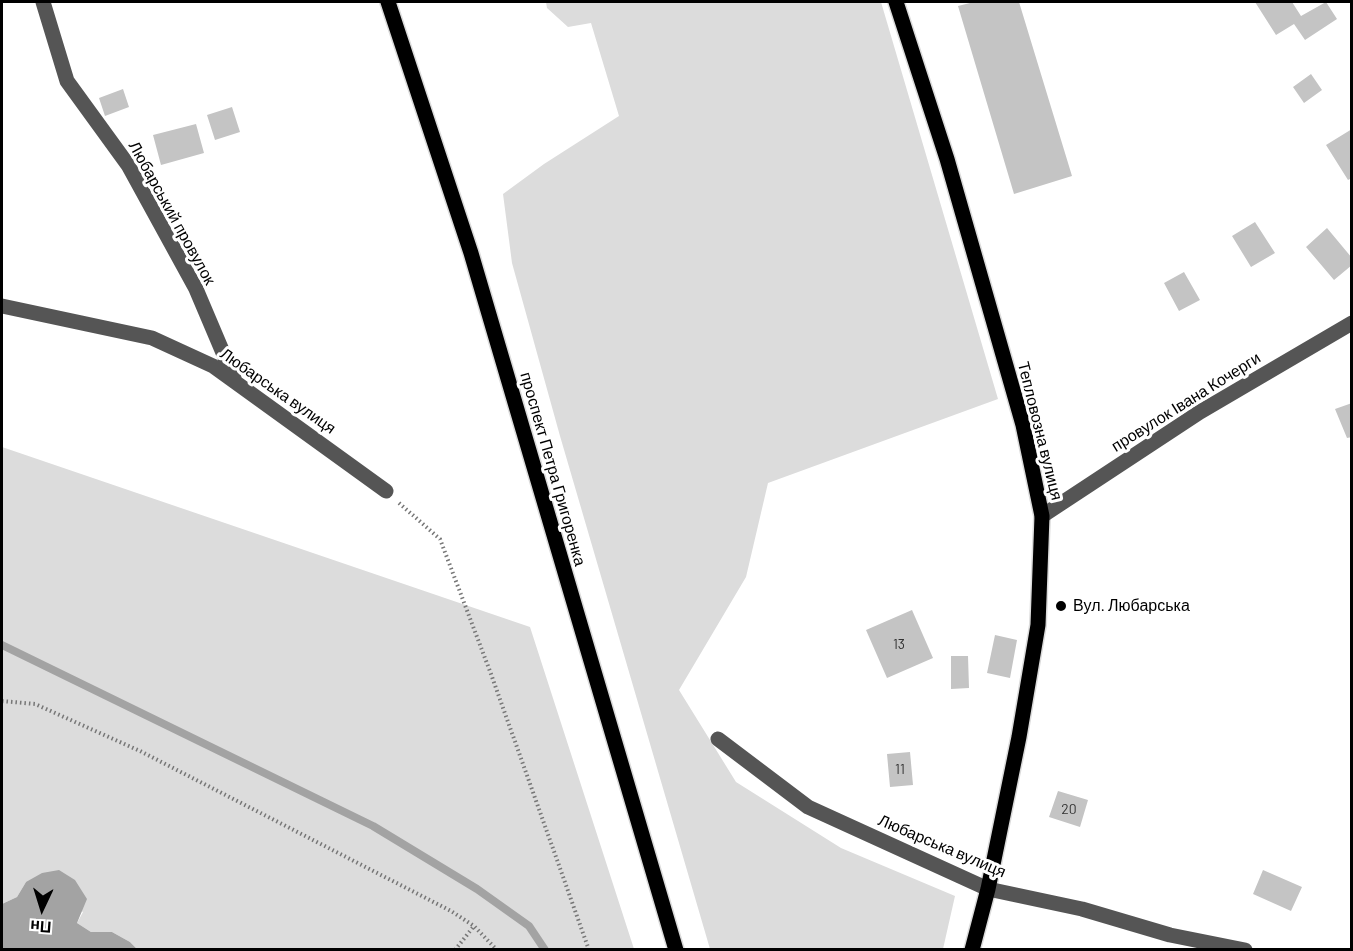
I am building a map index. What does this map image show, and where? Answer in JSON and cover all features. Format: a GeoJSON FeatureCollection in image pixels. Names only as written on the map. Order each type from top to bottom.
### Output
{"type":"FeatureCollection","features":[{"type":"Feature","properties":{"kind":"main road","name":"проспект Петра Григоренка"},"geometry":{"type":"LineString","coordinates":[[388,2],[471,253],[676,950]]}},
{"type":"Feature","properties":{"kind":"main road","name":"Тепловозна вулиця"},"geometry":{"type":"LineString","coordinates":[[896,2],[947,159],[1008,370],[1023,425],[1042,516],[1038,625],[1019,737],[988,889],[972,950]]}},
{"type":"Feature","properties":{"kind":"street","name":"Любарський провулок"},"geometry":{"type":"LineString","coordinates":[[43,2],[67,81],[128,165],[196,289],[236,381]]}},
{"type":"Feature","properties":{"kind":"street","name":"Любарська вулиця"},"geometry":{"type":"LineString","coordinates":[[2,306],[152,338],[213,366],[386,491]]}},
{"type":"Feature","properties":{"kind":"street","name":"провулок Івана Кочерги"},"geometry":{"type":"LineString","coordinates":[[1042,516],[1200,412],[1352,323]]}},
{"type":"Feature","properties":{"kind":"street","name":"Любарська вулиця"},"geometry":{"type":"LineString","coordinates":[[718,739],[808,807],[988,889],[1082,909],[1170,935],[1245,950]]}},
{"type":"Feature","properties":{"kind":"path"},"geometry":{"type":"LineString","coordinates":[[386,491],[440,539],[491,674],[589,950]]}},
{"type":"Feature","properties":{"kind":"path"},"geometry":{"type":"LineString","coordinates":[[2,701],[35,705],[140,752],[441,906],[474,926],[497,950]]}},
{"type":"Feature","properties":{"kind":"path"},"geometry":{"type":"LineString","coordinates":[[455,950],[474,926]]}},
{"type":"Feature","properties":{"kind":"shaded area"},"geometry":{"type":"Polygon","coordinates":[[[546,2],[881,2],[998,399],[768,483],[746,577],[679,690],[736,782],[841,848],[955,896],[943,949],[710,949],[560,436],[512,263],[503,194],[544,164],[619,116],[591,23],[568,27],[547,8],[546,2]]]}},
{"type":"Feature","properties":{"kind":"shaded area"},"geometry":{"type":"Polygon","coordinates":[[[2,447],[530,627],[634,949],[137,949],[130,942],[112,932],[91,932],[77,923],[83,912],[26,882],[17,897],[2,904],[2,447]]]}},
{"type":"Feature","properties":{"kind":"shaded area"},"geometry":{"type":"Polygon","coordinates":[[[59,870],[75,880],[87,899],[77,923],[91,932],[112,932],[130,942],[137,949],[2,949],[2,904],[17,897],[26,882],[42,873],[59,870]]]}},
{"type":"Feature","properties":{"kind":"building"},"geometry":{"type":"Polygon","coordinates":[[[974,2],[1019,2],[1072,176],[1014,194],[958,6],[974,2]]]}},
{"type":"Feature","properties":{"kind":"building"},"geometry":{"type":"Polygon","coordinates":[[[1255,2],[1292,2],[1301,16],[1326,2],[1337,19],[1305,40],[1294,24],[1276,35],[1255,2]]]}},
{"type":"Feature","properties":{"kind":"building"},"geometry":{"type":"Polygon","coordinates":[[[1311,74],[1322,90],[1304,103],[1293,87],[1311,74]]]}},
{"type":"Feature","properties":{"kind":"building"},"geometry":{"type":"Polygon","coordinates":[[[123,89],[129,107],[105,116],[99,98],[123,89]]]}},
{"type":"Feature","properties":{"kind":"building"},"geometry":{"type":"Polygon","coordinates":[[[232,107],[240,132],[215,140],[207,115],[232,107]]]}},
{"type":"Feature","properties":{"kind":"building"},"geometry":{"type":"Polygon","coordinates":[[[196,124],[204,153],[161,165],[153,135],[196,124]]]}},
{"type":"Feature","properties":{"kind":"building"},"geometry":{"type":"Polygon","coordinates":[[[1352,129],[1352,178],[1348,180],[1326,145],[1352,129]]]}},
{"type":"Feature","properties":{"kind":"building"},"geometry":{"type":"Polygon","coordinates":[[[1255,222],[1275,253],[1251,267],[1232,236],[1255,222]]]}},
{"type":"Feature","properties":{"kind":"building"},"geometry":{"type":"Polygon","coordinates":[[[1327,228],[1352,258],[1352,265],[1334,280],[1306,247],[1327,228]]]}},
{"type":"Feature","properties":{"kind":"building"},"geometry":{"type":"Polygon","coordinates":[[[1184,272],[1200,300],[1179,311],[1164,283],[1184,272]]]}},
{"type":"Feature","properties":{"kind":"building"},"geometry":{"type":"Polygon","coordinates":[[[1352,403],[1352,437],[1347,438],[1335,409],[1352,403]]]}},
{"type":"Feature","properties":{"kind":"building"},"geometry":{"type":"Polygon","coordinates":[[[912,610],[933,658],[887,678],[866,630],[912,610]]]}},
{"type":"Feature","properties":{"kind":"building"},"geometry":{"type":"Polygon","coordinates":[[[995,635],[1017,640],[1010,678],[987,673],[995,635]]]}},
{"type":"Feature","properties":{"kind":"building"},"geometry":{"type":"Polygon","coordinates":[[[951,656],[968,656],[969,688],[951,689],[951,656]]]}},
{"type":"Feature","properties":{"kind":"building"},"geometry":{"type":"Polygon","coordinates":[[[910,752],[913,785],[890,787],[887,754],[910,752]]]}},
{"type":"Feature","properties":{"kind":"building"},"geometry":{"type":"Polygon","coordinates":[[[1058,791],[1088,800],[1080,827],[1049,817],[1058,791]]]}},
{"type":"Feature","properties":{"kind":"building"},"geometry":{"type":"Polygon","coordinates":[[[1263,870],[1302,887],[1291,911],[1253,894],[1263,870]]]}},
{"type":"Feature","properties":{"kind":"waterway"},"geometry":{"type":"LineString","coordinates":[[2,645],[373,826],[477,889],[529,926],[545,950]]}},
{"type":"Feature","properties":{"kind":"place","name":"Вул. Любарська"},"geometry":{"type":"Point","coordinates":[1061,606]}}]}
